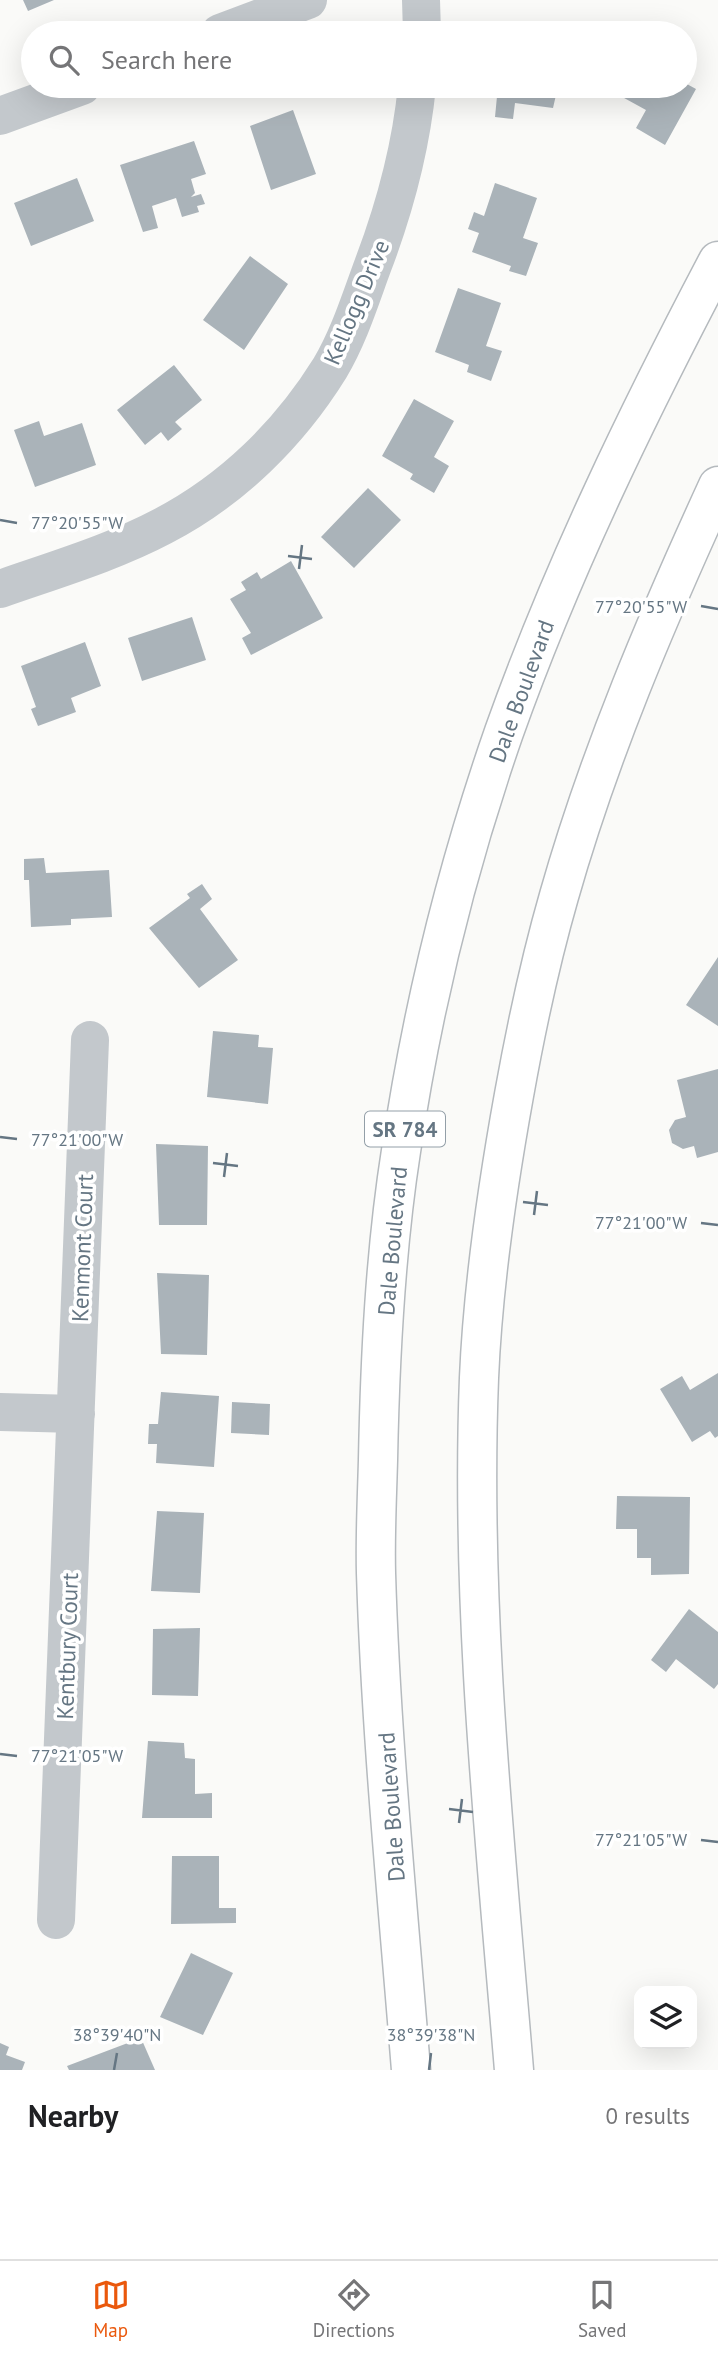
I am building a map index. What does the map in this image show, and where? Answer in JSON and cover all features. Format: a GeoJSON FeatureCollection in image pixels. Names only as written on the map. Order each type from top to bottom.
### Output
{"type":"FeatureCollection","features":[{"type":"Feature","properties":{"kind":"main road","name":"Dale Boulevard"},"geometry":{"type":"LineString","coordinates":[[411,2070],[390,1808],[376,1570],[379,1405],[390,1241],[401,1150],[428,1006],[462,867],[503,734],[543,630],[597,505],[667,357],[718,261]]}},
{"type":"Feature","properties":{"kind":"main road"},"geometry":{"type":"LineString","coordinates":[[514,2070],[485,1721],[478,1535],[479,1379],[486,1283],[501,1165],[531,1005],[559,895],[615,728],[667,597],[718,486]]}},
{"type":"Feature","properties":{"kind":"street"},"geometry":{"type":"LineString","coordinates":[[252,21],[308,0]]}},
{"type":"Feature","properties":{"kind":"street"},"geometry":{"type":"LineString","coordinates":[[421,0],[422,21]]}},
{"type":"Feature","properties":{"kind":"street"},"geometry":{"type":"LineString","coordinates":[[0,116],[49,98]]}},
{"type":"Feature","properties":{"kind":"street","name":"Kellogg Drive"},"geometry":{"type":"LineString","coordinates":[[0,589],[107,551],[163,527],[215,495],[251,465],[291,423],[330,367],[359,303],[403,174],[416,98]]}},
{"type":"Feature","properties":{"kind":"street","name":"Kenmont Court"},"geometry":{"type":"LineString","coordinates":[[76,1413],[90,1040]]}},
{"type":"Feature","properties":{"kind":"street"},"geometry":{"type":"LineString","coordinates":[[0,1412],[76,1413]]}},
{"type":"Feature","properties":{"kind":"street","name":"Kentbury Court"},"geometry":{"type":"LineString","coordinates":[[56,1920],[76,1413]]}},
{"type":"Feature","properties":{"kind":"building"},"geometry":{"type":"Polygon","coordinates":[[[23,0],[54,0],[28,11],[23,0]]]}},
{"type":"Feature","properties":{"kind":"building"},"geometry":{"type":"Polygon","coordinates":[[[497,98],[555,98],[553,108],[515,103],[513,119],[495,117],[497,98]]]}},
{"type":"Feature","properties":{"kind":"building"},"geometry":{"type":"Polygon","coordinates":[[[624,98],[691,98],[665,145],[636,128],[646,110],[624,98]]]}},
{"type":"Feature","properties":{"kind":"building"},"geometry":{"type":"Polygon","coordinates":[[[293,110],[316,174],[271,190],[250,126],[293,110]]]}},
{"type":"Feature","properties":{"kind":"building"},"geometry":{"type":"Polygon","coordinates":[[[194,141],[206,174],[191,179],[195,193],[191,197],[201,194],[205,204],[197,206],[199,212],[182,217],[176,198],[152,206],[158,228],[143,232],[120,165],[194,141]]]}},
{"type":"Feature","properties":{"kind":"building"},"geometry":{"type":"Polygon","coordinates":[[[77,178],[94,221],[31,246],[14,203],[77,178]]]}},
{"type":"Feature","properties":{"kind":"building"},"geometry":{"type":"Polygon","coordinates":[[[495,183],[537,198],[523,238],[538,243],[526,276],[509,271],[511,266],[472,252],[479,233],[468,229],[474,212],[484,216],[495,183]]]}},
{"type":"Feature","properties":{"kind":"building"},"geometry":{"type":"Polygon","coordinates":[[[250,256],[288,284],[244,350],[203,320],[250,256]]]}},
{"type":"Feature","properties":{"kind":"building"},"geometry":{"type":"Polygon","coordinates":[[[458,288],[501,303],[486,346],[502,351],[491,381],[467,372],[469,365],[435,352],[458,288]]]}},
{"type":"Feature","properties":{"kind":"building"},"geometry":{"type":"Polygon","coordinates":[[[174,365],[202,400],[175,422],[182,429],[168,441],[161,432],[145,445],[117,410],[174,365]]]}},
{"type":"Feature","properties":{"kind":"building"},"geometry":{"type":"Polygon","coordinates":[[[414,399],[454,421],[434,457],[449,466],[434,493],[410,479],[413,474],[382,456],[414,399]]]}},
{"type":"Feature","properties":{"kind":"building"},"geometry":{"type":"Polygon","coordinates":[[[39,421],[44,436],[82,423],[96,465],[35,487],[14,430],[39,421]]]}},
{"type":"Feature","properties":{"kind":"building"},"geometry":{"type":"Polygon","coordinates":[[[368,488],[401,520],[354,568],[321,537],[368,488]]]}},
{"type":"Feature","properties":{"kind":"building"},"geometry":{"type":"Polygon","coordinates":[[[291,561],[323,618],[251,655],[242,638],[251,633],[230,599],[246,590],[241,582],[257,572],[261,579],[291,561]]]}},
{"type":"Feature","properties":{"kind":"building"},"geometry":{"type":"Polygon","coordinates":[[[192,617],[206,660],[142,681],[128,638],[192,617]]]}},
{"type":"Feature","properties":{"kind":"building"},"geometry":{"type":"Polygon","coordinates":[[[85,642],[101,686],[71,698],[76,712],[38,726],[31,709],[36,707],[21,666],[85,642]]]}},
{"type":"Feature","properties":{"kind":"building"},"geometry":{"type":"Polygon","coordinates":[[[44,858],[46,873],[109,870],[112,917],[71,919],[71,925],[31,927],[29,880],[24,880],[24,859],[44,858]]]}},
{"type":"Feature","properties":{"kind":"building"},"geometry":{"type":"Polygon","coordinates":[[[202,884],[212,899],[200,909],[238,960],[199,988],[149,928],[190,898],[187,894],[202,884]]]}},
{"type":"Feature","properties":{"kind":"building"},"geometry":{"type":"Polygon","coordinates":[[[718,957],[718,1026],[686,1005],[718,957]]]}},
{"type":"Feature","properties":{"kind":"building"},"geometry":{"type":"Polygon","coordinates":[[[213,1031],[259,1035],[258,1047],[273,1048],[268,1104],[207,1097],[213,1031]]]}},
{"type":"Feature","properties":{"kind":"building"},"geometry":{"type":"Polygon","coordinates":[[[718,1069],[718,1152],[697,1158],[694,1146],[683,1149],[672,1143],[669,1130],[675,1120],[686,1117],[677,1080],[718,1069]]]}},
{"type":"Feature","properties":{"kind":"building"},"geometry":{"type":"Polygon","coordinates":[[[156,1144],[208,1146],[207,1225],[159,1225],[156,1144]]]}},
{"type":"Feature","properties":{"kind":"building"},"geometry":{"type":"Polygon","coordinates":[[[157,1273],[209,1275],[207,1355],[161,1354],[157,1273]]]}},
{"type":"Feature","properties":{"kind":"building"},"geometry":{"type":"Polygon","coordinates":[[[718,1373],[718,1436],[715,1438],[710,1431],[692,1442],[660,1389],[682,1376],[690,1390],[718,1373]]]}},
{"type":"Feature","properties":{"kind":"building"},"geometry":{"type":"Polygon","coordinates":[[[161,1392],[219,1396],[214,1467],[156,1463],[157,1444],[148,1444],[149,1424],[158,1424],[161,1392]]]}},
{"type":"Feature","properties":{"kind":"building"},"geometry":{"type":"Polygon","coordinates":[[[232,1402],[270,1404],[269,1435],[231,1433],[232,1402]]]}},
{"type":"Feature","properties":{"kind":"building"},"geometry":{"type":"Polygon","coordinates":[[[617,1496],[690,1497],[689,1574],[651,1575],[651,1558],[637,1558],[637,1529],[616,1529],[617,1496]]]}},
{"type":"Feature","properties":{"kind":"building"},"geometry":{"type":"Polygon","coordinates":[[[157,1511],[204,1513],[200,1593],[151,1591],[157,1511]]]}},
{"type":"Feature","properties":{"kind":"building"},"geometry":{"type":"Polygon","coordinates":[[[689,1609],[718,1632],[718,1684],[714,1689],[676,1659],[666,1672],[651,1660],[689,1609]]]}},
{"type":"Feature","properties":{"kind":"building"},"geometry":{"type":"Polygon","coordinates":[[[200,1628],[198,1696],[152,1695],[153,1629],[200,1628]]]}},
{"type":"Feature","properties":{"kind":"building"},"geometry":{"type":"Polygon","coordinates":[[[148,1741],[184,1743],[185,1758],[195,1759],[195,1794],[212,1793],[212,1818],[142,1818],[148,1741]]]}},
{"type":"Feature","properties":{"kind":"building"},"geometry":{"type":"Polygon","coordinates":[[[172,1856],[219,1856],[219,1908],[236,1908],[236,1923],[171,1924],[172,1856]]]}},
{"type":"Feature","properties":{"kind":"building"},"geometry":{"type":"Polygon","coordinates":[[[191,1953],[233,1973],[203,2035],[160,2017],[191,1953]]]}},
{"type":"Feature","properties":{"kind":"building"},"geometry":{"type":"Polygon","coordinates":[[[141,2038],[155,2070],[69,2070],[67,2066],[141,2038]]]}},
{"type":"Feature","properties":{"kind":"building"},"geometry":{"type":"Polygon","coordinates":[[[0,2043],[9,2047],[6,2055],[25,2062],[22,2070],[0,2070],[0,2043]]]}}]}
